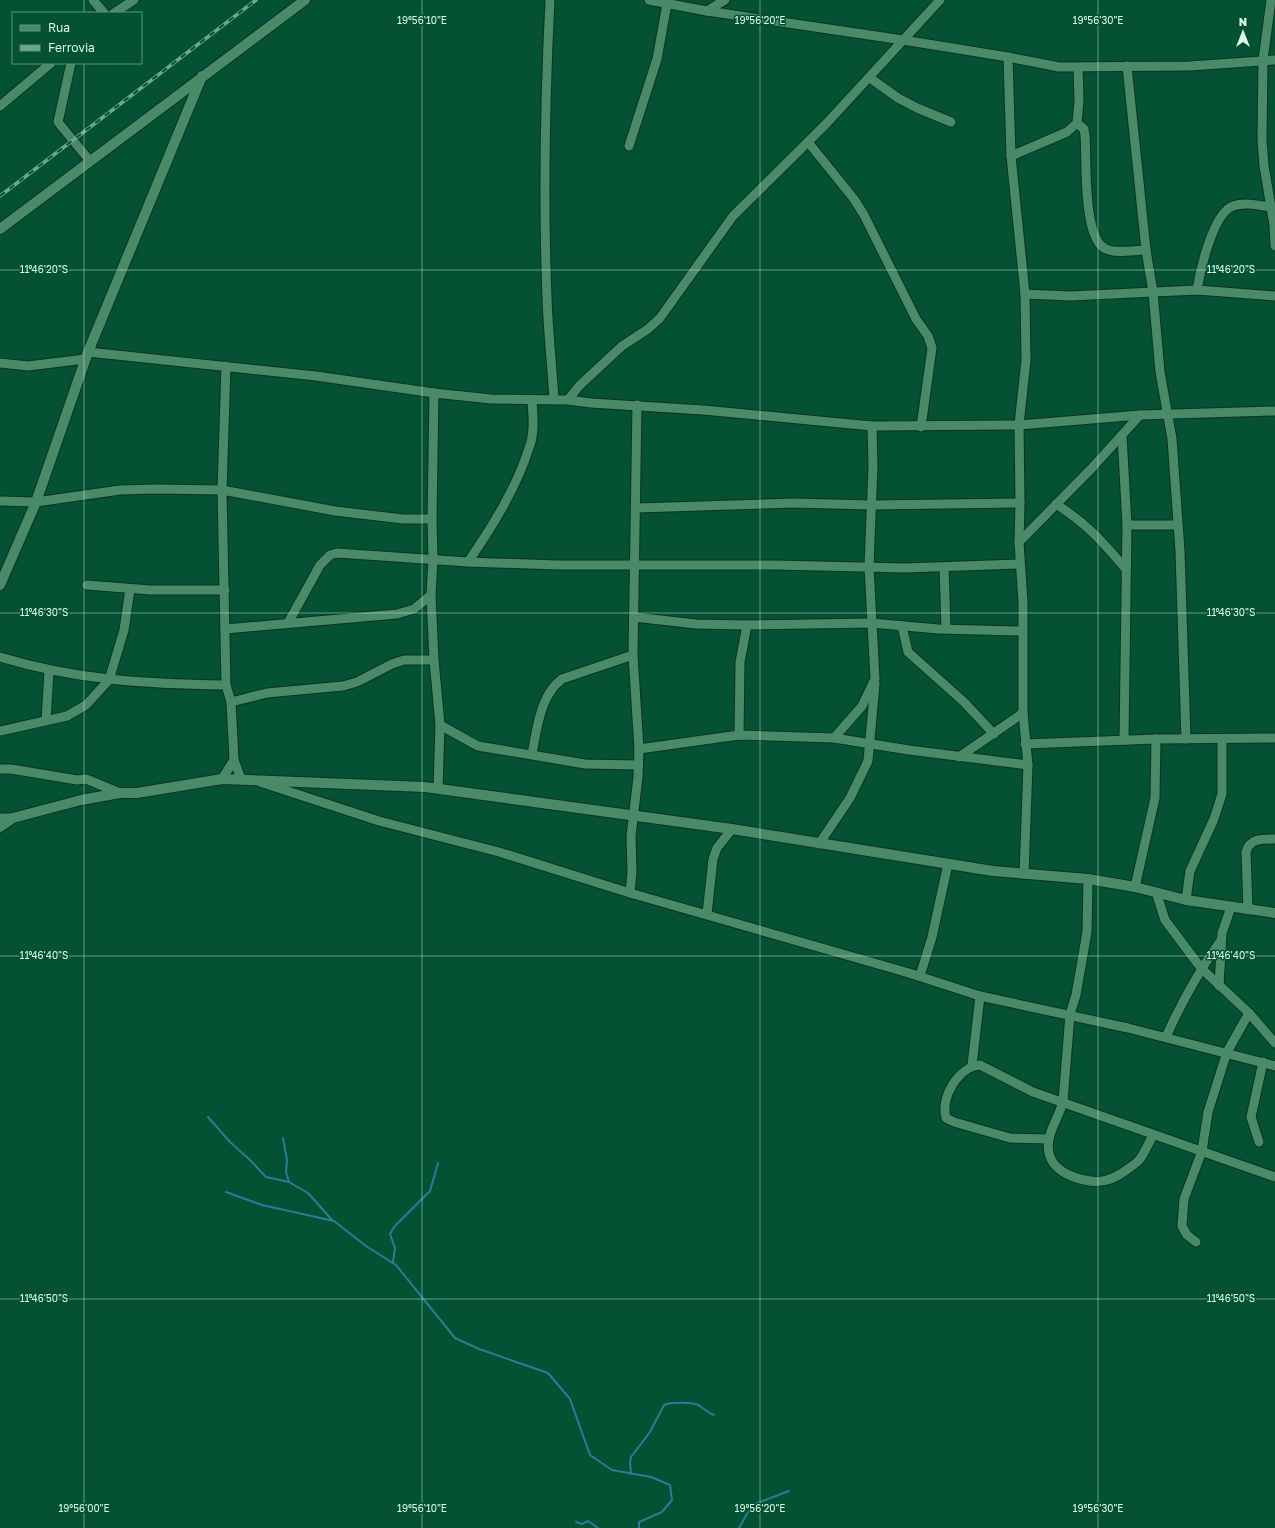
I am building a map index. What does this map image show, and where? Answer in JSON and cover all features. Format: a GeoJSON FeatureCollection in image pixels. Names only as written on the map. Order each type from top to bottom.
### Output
{"type":"FeatureCollection","features":[{"type":"Feature","properties":{"kind":"street"},"geometry":{"type":"LineString","coordinates":[[93,0],[103,12]]}},
{"type":"Feature","properties":{"kind":"street"},"geometry":{"type":"LineString","coordinates":[[116,12],[134,0]]}},
{"type":"Feature","properties":{"kind":"street"},"geometry":{"type":"LineString","coordinates":[[0,229],[305,0]]}},
{"type":"Feature","properties":{"kind":"street"},"geometry":{"type":"LineString","coordinates":[[550,0],[547,60],[545,220],[547,299],[554,400]]}},
{"type":"Feature","properties":{"kind":"street"},"geometry":{"type":"LineString","coordinates":[[649,0],[707,11],[1008,56],[1059,67],[1190,66],[1275,60]]}},
{"type":"Feature","properties":{"kind":"street"},"geometry":{"type":"LineString","coordinates":[[707,11],[725,0]]}},
{"type":"Feature","properties":{"kind":"street"},"geometry":{"type":"LineString","coordinates":[[568,400],[579,386],[622,346],[660,318],[733,216],[870,78],[940,0]]}},
{"type":"Feature","properties":{"kind":"street"},"geometry":{"type":"LineString","coordinates":[[1271,0],[1263,60],[1262,139],[1270,207],[1275,225],[1275,246]]}},
{"type":"Feature","properties":{"kind":"street"},"geometry":{"type":"LineString","coordinates":[[629,146],[656,59],[667,4]]}},
{"type":"Feature","properties":{"kind":"street"},"geometry":{"type":"LineString","coordinates":[[1008,56],[1010,156],[1024,294],[1026,360],[1019,425],[1019,542],[1023,602],[1023,713],[1028,765],[1024,874]]}},
{"type":"Feature","properties":{"kind":"street"},"geometry":{"type":"LineString","coordinates":[[0,106],[50,64]]}},
{"type":"Feature","properties":{"kind":"street"},"geometry":{"type":"LineString","coordinates":[[71,64],[58,122],[90,161]]}},
{"type":"Feature","properties":{"kind":"street"},"geometry":{"type":"LineString","coordinates":[[1127,66],[1146,250],[1153,292],[1160,372],[1172,439],[1180,551],[1186,739]]}},
{"type":"Feature","properties":{"kind":"street"},"geometry":{"type":"LineString","coordinates":[[1010,156],[1068,132],[1077,123],[1079,101],[1078,68]]}},
{"type":"Feature","properties":{"kind":"street"},"geometry":{"type":"LineString","coordinates":[[0,585],[36,502],[86,355],[202,76]]}},
{"type":"Feature","properties":{"kind":"street"},"geometry":{"type":"LineString","coordinates":[[870,78],[898,98],[917,108],[951,122]]}},
{"type":"Feature","properties":{"kind":"street"},"geometry":{"type":"LineString","coordinates":[[1077,123],[1084,129],[1086,135],[1089,212],[1096,238],[1100,245],[1106,249],[1146,250]]}},
{"type":"Feature","properties":{"kind":"street"},"geometry":{"type":"LineString","coordinates":[[808,142],[854,199],[864,215],[916,319],[930,342],[932,348],[922,427]]}},
{"type":"Feature","properties":{"kind":"street"},"geometry":{"type":"LineString","coordinates":[[1197,290],[1200,266],[1207,246],[1224,213],[1232,206],[1242,205],[1270,207]]}},
{"type":"Feature","properties":{"kind":"street"},"geometry":{"type":"LineString","coordinates":[[1024,294],[1070,296],[1197,290],[1275,296]]}},
{"type":"Feature","properties":{"kind":"street"},"geometry":{"type":"LineString","coordinates":[[0,363],[28,366],[86,355],[226,366],[491,399],[568,400],[872,426],[922,427],[1019,425],[1140,415],[1168,416],[1215,412],[1275,411]]}},
{"type":"Feature","properties":{"kind":"street"},"geometry":{"type":"LineString","coordinates":[[226,366],[222,490],[226,685],[231,702],[234,760],[241,779]]}},
{"type":"Feature","properties":{"kind":"street"},"geometry":{"type":"LineString","coordinates":[[434,393],[432,519],[433,559],[431,595],[434,660],[440,725],[438,789]]}},
{"type":"Feature","properties":{"kind":"street"},"geometry":{"type":"LineString","coordinates":[[468,562],[489,531],[506,500],[530,448],[533,422],[532,400]]}},
{"type":"Feature","properties":{"kind":"street"},"geometry":{"type":"LineString","coordinates":[[630,893],[632,872],[632,815],[638,777],[639,749],[633,655],[634,565],[637,508],[635,448],[637,405]]}},
{"type":"Feature","properties":{"kind":"street"},"geometry":{"type":"LineString","coordinates":[[1019,542],[1140,415]]}},
{"type":"Feature","properties":{"kind":"street"},"geometry":{"type":"LineString","coordinates":[[819,844],[850,798],[868,761],[871,743],[876,679],[871,623],[869,566],[872,426]]}},
{"type":"Feature","properties":{"kind":"street"},"geometry":{"type":"LineString","coordinates":[[1122,435],[1127,525],[1125,568],[1124,740]]}},
{"type":"Feature","properties":{"kind":"street"},"geometry":{"type":"LineString","coordinates":[[0,501],[36,502],[120,490],[222,490],[335,511],[403,519],[432,519]]}},
{"type":"Feature","properties":{"kind":"street"},"geometry":{"type":"LineString","coordinates":[[637,508],[794,503],[871,505],[1020,502]]}},
{"type":"Feature","properties":{"kind":"street"},"geometry":{"type":"LineString","coordinates":[[1056,504],[1094,532],[1125,568]]}},
{"type":"Feature","properties":{"kind":"street"},"geometry":{"type":"LineString","coordinates":[[1127,525],[1178,525]]}},
{"type":"Feature","properties":{"kind":"street"},"geometry":{"type":"LineString","coordinates":[[288,623],[320,565],[330,555],[353,553],[468,562],[556,565],[944,567],[1020,564]]}},
{"type":"Feature","properties":{"kind":"street"},"geometry":{"type":"LineString","coordinates":[[944,567],[946,628]]}},
{"type":"Feature","properties":{"kind":"street"},"geometry":{"type":"LineString","coordinates":[[87,585],[130,589],[224,590]]}},
{"type":"Feature","properties":{"kind":"street"},"geometry":{"type":"LineString","coordinates":[[0,731],[67,716],[80,710],[109,680],[124,630],[130,589]]}},
{"type":"Feature","properties":{"kind":"street"},"geometry":{"type":"LineString","coordinates":[[225,629],[397,614],[414,609],[431,595]]}},
{"type":"Feature","properties":{"kind":"street"},"geometry":{"type":"LineString","coordinates":[[634,617],[673,622],[747,625],[871,623],[902,626],[1023,631]]}},
{"type":"Feature","properties":{"kind":"street"},"geometry":{"type":"LineString","coordinates":[[740,735],[740,662],[747,625]]}},
{"type":"Feature","properties":{"kind":"street"},"geometry":{"type":"LineString","coordinates":[[902,626],[908,652],[964,702],[994,734]]}},
{"type":"Feature","properties":{"kind":"street"},"geometry":{"type":"LineString","coordinates":[[532,754],[547,695],[553,686],[562,680],[633,655]]}},
{"type":"Feature","properties":{"kind":"street"},"geometry":{"type":"LineString","coordinates":[[0,657],[49,671],[109,680],[226,685]]}},
{"type":"Feature","properties":{"kind":"street"},"geometry":{"type":"LineString","coordinates":[[231,702],[267,692],[343,686],[356,682],[392,664],[404,660],[434,660]]}},
{"type":"Feature","properties":{"kind":"street"},"geometry":{"type":"LineString","coordinates":[[46,721],[49,671]]}},
{"type":"Feature","properties":{"kind":"street"},"geometry":{"type":"LineString","coordinates":[[834,738],[862,706],[876,679]]}},
{"type":"Feature","properties":{"kind":"street"},"geometry":{"type":"LineString","coordinates":[[959,756],[994,734],[1023,713]]}},
{"type":"Feature","properties":{"kind":"street"},"geometry":{"type":"LineString","coordinates":[[440,725],[478,746],[585,764],[638,765]]}},
{"type":"Feature","properties":{"kind":"street"},"geometry":{"type":"LineString","coordinates":[[639,749],[740,735],[834,738],[909,750],[1028,765]]}},
{"type":"Feature","properties":{"kind":"street"},"geometry":{"type":"LineString","coordinates":[[1025,744],[1156,739],[1275,738]]}},
{"type":"Feature","properties":{"kind":"street"},"geometry":{"type":"LineString","coordinates":[[1135,887],[1155,798],[1156,739]]}},
{"type":"Feature","properties":{"kind":"street"},"geometry":{"type":"LineString","coordinates":[[1186,900],[1190,871],[1214,819],[1222,794],[1222,739]]}},
{"type":"Feature","properties":{"kind":"street"},"geometry":{"type":"LineString","coordinates":[[222,779],[234,760]]}},
{"type":"Feature","properties":{"kind":"street"},"geometry":{"type":"LineString","coordinates":[[0,769],[11,769],[77,780],[86,779],[120,793]]}},
{"type":"Feature","properties":{"kind":"street"},"geometry":{"type":"LineString","coordinates":[[0,818],[13,818],[81,800],[120,793],[137,793],[222,779],[438,789],[732,829],[948,864],[1024,874],[1088,879],[1135,887],[1186,900],[1275,913]]}},
{"type":"Feature","properties":{"kind":"street"},"geometry":{"type":"LineString","coordinates":[[256,781],[379,821],[499,852],[630,893],[920,976],[980,996],[1070,1014],[1227,1052],[1275,1066]]}},
{"type":"Feature","properties":{"kind":"street"},"geometry":{"type":"LineString","coordinates":[[0,827],[13,818]]}},
{"type":"Feature","properties":{"kind":"street"},"geometry":{"type":"LineString","coordinates":[[707,914],[713,859],[717,848],[732,829]]}},
{"type":"Feature","properties":{"kind":"street"},"geometry":{"type":"LineString","coordinates":[[1248,910],[1246,852],[1250,843],[1275,839]]}},
{"type":"Feature","properties":{"kind":"street"},"geometry":{"type":"LineString","coordinates":[[920,976],[932,937],[948,864]]}},
{"type":"Feature","properties":{"kind":"street"},"geometry":{"type":"LineString","coordinates":[[1088,879],[1086,939],[1076,995],[1070,1014],[1063,1101],[1061,1110],[1048,1139],[1051,1160],[1063,1172],[1090,1182],[1100,1182],[1117,1176],[1136,1164],[1153,1136]]}},
{"type":"Feature","properties":{"kind":"street"},"geometry":{"type":"LineString","coordinates":[[1156,892],[1165,920],[1201,968],[1249,1013],[1275,1043]]}},
{"type":"Feature","properties":{"kind":"street"},"geometry":{"type":"LineString","coordinates":[[1219,986],[1221,940],[1223,927],[1231,907]]}},
{"type":"Feature","properties":{"kind":"street"},"geometry":{"type":"LineString","coordinates":[[1166,1037],[1180,1005],[1201,968],[1221,940]]}},
{"type":"Feature","properties":{"kind":"street"},"geometry":{"type":"LineString","coordinates":[[972,1065],[980,996]]}},
{"type":"Feature","properties":{"kind":"street"},"geometry":{"type":"LineString","coordinates":[[1196,1242],[1187,1236],[1182,1226],[1182,1207],[1202,1151],[1208,1112],[1227,1052],[1249,1013]]}},
{"type":"Feature","properties":{"kind":"street"},"geometry":{"type":"LineString","coordinates":[[1259,1142],[1251,1117],[1263,1062]]}},
{"type":"Feature","properties":{"kind":"street"},"geometry":{"type":"LineString","coordinates":[[1048,1139],[1010,1138],[946,1118],[944,1108],[946,1098],[954,1082],[966,1069],[972,1065],[985,1066],[999,1075],[1033,1092],[1063,1101],[1153,1136],[1202,1151],[1226,1161],[1275,1177]]}},
{"type":"Feature","properties":{"kind":"waterway"},"geometry":{"type":"LineString","coordinates":[[208,1117],[230,1142],[266,1177],[289,1182],[308,1193],[333,1221]]}},
{"type":"Feature","properties":{"kind":"waterway"},"geometry":{"type":"LineString","coordinates":[[283,1138],[287,1160],[286,1172],[289,1182]]}},
{"type":"Feature","properties":{"kind":"waterway"},"geometry":{"type":"LineString","coordinates":[[393,1262],[395,1248],[390,1234],[394,1227],[430,1191],[438,1163]]}},
{"type":"Feature","properties":{"kind":"waterway"},"geometry":{"type":"LineString","coordinates":[[226,1192],[262,1205],[334,1221],[366,1246],[396,1265],[455,1338],[479,1349],[548,1373],[570,1399],[590,1455],[612,1470],[651,1477],[670,1485],[672,1500],[662,1512],[639,1522],[639,1528]]}},
{"type":"Feature","properties":{"kind":"waterway"},"geometry":{"type":"LineString","coordinates":[[631,1474],[631,1457],[650,1432],[664,1405],[676,1403],[695,1404],[714,1415]]}},
{"type":"Feature","properties":{"kind":"waterway"},"geometry":{"type":"LineString","coordinates":[[739,1528],[752,1505],[789,1491]]}},
{"type":"Feature","properties":{"kind":"waterway"},"geometry":{"type":"LineString","coordinates":[[576,1522],[582,1524],[588,1521],[598,1528]]}},
{"type":"Feature","properties":{"kind":"railway"},"geometry":{"type":"LineString","coordinates":[[0,196],[256,0]]}}]}
